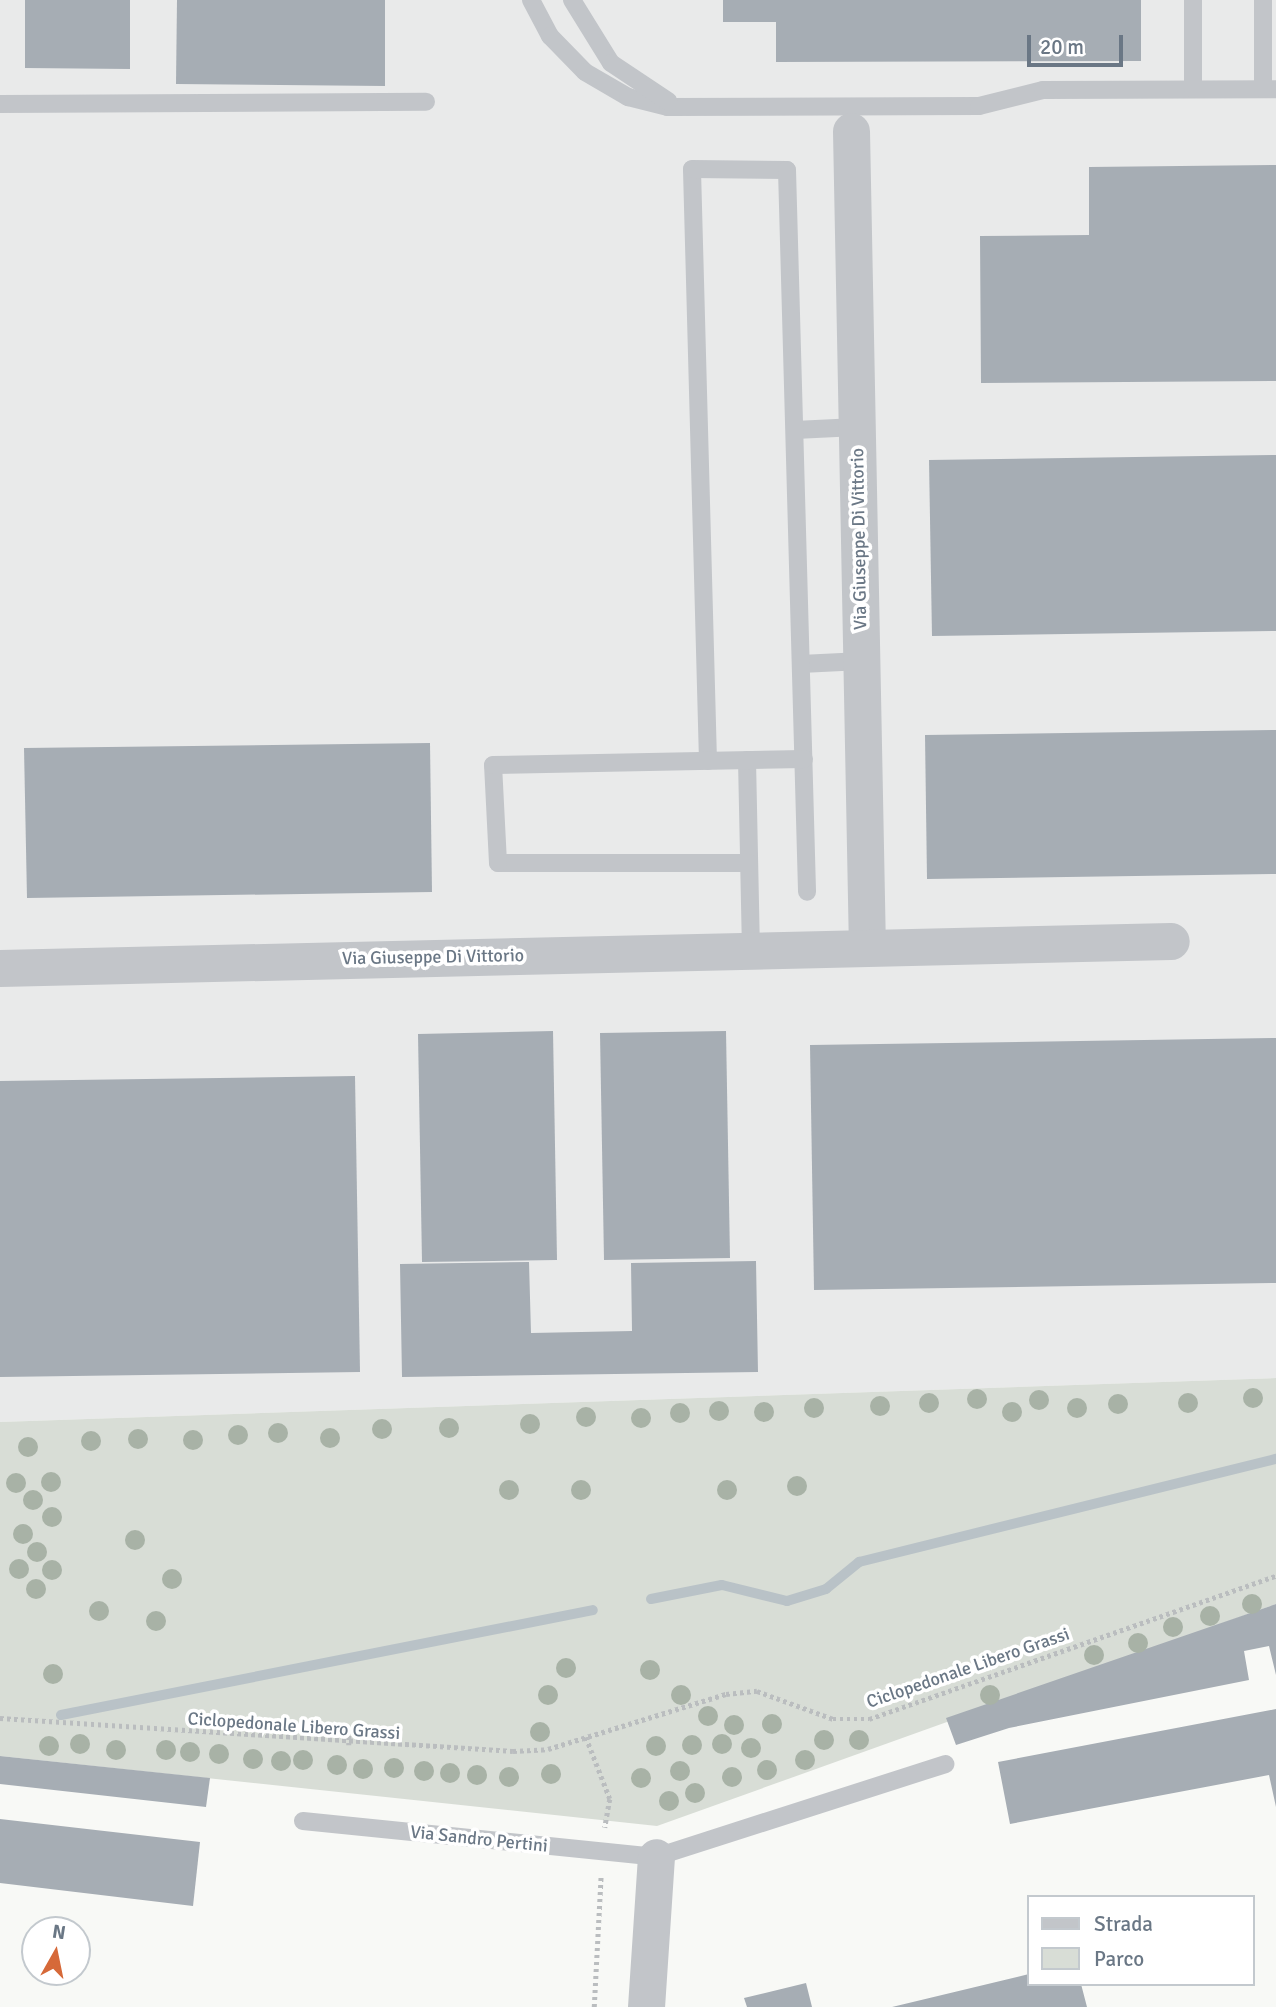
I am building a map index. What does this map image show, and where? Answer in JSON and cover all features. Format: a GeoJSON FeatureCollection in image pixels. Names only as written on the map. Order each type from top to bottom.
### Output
{"type":"FeatureCollection","features":[{"type":"Feature","properties":{"kind":"street","name":"Via Giuseppe Di Vittorio"},"geometry":{"type":"LineString","coordinates":[[851,131],[867,947]]}},
{"type":"Feature","properties":{"kind":"street","name":"Via Giuseppe Di Vittorio"},"geometry":{"type":"LineString","coordinates":[[0,968],[1171,941]]}},
{"type":"Feature","properties":{"kind":"street"},"geometry":{"type":"LineString","coordinates":[[646,2007],[656,1857]]}},
{"type":"Feature","properties":{"kind":"lane"},"geometry":{"type":"LineString","coordinates":[[531,0],[556,44],[593,79],[638,101],[688,107],[979,106],[1043,90],[1270,89],[1263,0]]}},
{"type":"Feature","properties":{"kind":"lane"},"geometry":{"type":"LineString","coordinates":[[572,0],[611,63],[639,86],[688,107]]}},
{"type":"Feature","properties":{"kind":"lane"},"geometry":{"type":"LineString","coordinates":[[1193,0],[1193,89]]}},
{"type":"Feature","properties":{"kind":"lane"},"geometry":{"type":"LineString","coordinates":[[0,104],[426,102]]}},
{"type":"Feature","properties":{"kind":"lane"},"geometry":{"type":"LineString","coordinates":[[708,761],[692,169],[787,170],[807,891]]}},
{"type":"Feature","properties":{"kind":"lane"},"geometry":{"type":"LineString","coordinates":[[794,430],[857,427]]}},
{"type":"Feature","properties":{"kind":"lane"},"geometry":{"type":"LineString","coordinates":[[801,664],[862,661]]}},
{"type":"Feature","properties":{"kind":"lane"},"geometry":{"type":"LineString","coordinates":[[750,863],[498,863],[493,765],[804,759]]}},
{"type":"Feature","properties":{"kind":"lane"},"geometry":{"type":"LineString","coordinates":[[747,760],[751,950]]}},
{"type":"Feature","properties":{"kind":"lane","name":"Via Sandro Pertini"},"geometry":{"type":"LineString","coordinates":[[303,1821],[656,1857],[945,1764]]}},
{"type":"Feature","properties":{"kind":"path","name":"Ciclopedonale Libero Grassi"},"geometry":{"type":"LineString","coordinates":[[0,1718],[349,1745],[513,1751],[586,1737],[726,1694],[757,1691],[833,1719],[869,1719],[1276,1576]]}},
{"type":"Feature","properties":{"kind":"path"},"geometry":{"type":"LineString","coordinates":[[349,1729],[349,1745]]}},
{"type":"Feature","properties":{"kind":"path"},"geometry":{"type":"LineString","coordinates":[[586,1737],[610,1798],[602,1851],[594,2007]]}},
{"type":"Feature","properties":{"kind":"shaded area"},"geometry":{"type":"Polygon","coordinates":[[[0,0],[1276,0],[1276,1378],[0,1422],[0,0]]]}},
{"type":"Feature","properties":{"kind":"green space"},"geometry":{"type":"Polygon","coordinates":[[[1276,1378],[1276,1604],[657,1826],[0,1756],[0,1422],[1276,1378]]]}},
{"type":"Feature","properties":{"kind":"building"},"geometry":{"type":"Polygon","coordinates":[[[25,0],[130,0],[130,69],[25,68],[25,0]]]}},
{"type":"Feature","properties":{"kind":"building"},"geometry":{"type":"Polygon","coordinates":[[[177,0],[385,0],[385,86],[176,84],[177,0]]]}},
{"type":"Feature","properties":{"kind":"building"},"geometry":{"type":"Polygon","coordinates":[[[723,0],[1141,0],[1141,61],[776,62],[776,22],[723,22],[723,0]]]}},
{"type":"Feature","properties":{"kind":"building"},"geometry":{"type":"Polygon","coordinates":[[[1276,165],[1276,381],[981,383],[980,236],[1089,235],[1089,167],[1276,165]]]}},
{"type":"Feature","properties":{"kind":"building"},"geometry":{"type":"Polygon","coordinates":[[[1276,455],[1276,631],[932,636],[929,460],[1276,455]]]}},
{"type":"Feature","properties":{"kind":"building"},"geometry":{"type":"Polygon","coordinates":[[[1276,730],[1276,874],[927,879],[925,735],[1276,730]]]}},
{"type":"Feature","properties":{"kind":"building"},"geometry":{"type":"Polygon","coordinates":[[[430,743],[432,892],[27,898],[24,748],[430,743]]]}},
{"type":"Feature","properties":{"kind":"building"},"geometry":{"type":"Polygon","coordinates":[[[553,1031],[557,1260],[422,1262],[418,1034],[553,1031]]]}},
{"type":"Feature","properties":{"kind":"building"},"geometry":{"type":"Polygon","coordinates":[[[726,1031],[730,1258],[604,1260],[600,1033],[726,1031]]]}},
{"type":"Feature","properties":{"kind":"building"},"geometry":{"type":"Polygon","coordinates":[[[1276,1038],[1276,1283],[814,1290],[810,1045],[1276,1038]]]}},
{"type":"Feature","properties":{"kind":"building"},"geometry":{"type":"Polygon","coordinates":[[[355,1076],[360,1372],[0,1377],[0,1081],[355,1076]]]}},
{"type":"Feature","properties":{"kind":"building"},"geometry":{"type":"Polygon","coordinates":[[[756,1261],[758,1372],[402,1377],[400,1264],[529,1262],[531,1333],[632,1331],[631,1263],[756,1261]]]}},
{"type":"Feature","properties":{"kind":"building"},"geometry":{"type":"Polygon","coordinates":[[[1276,1604],[1276,1675],[1269,1646],[1244,1651],[1249,1680],[1009,1728],[956,1745],[946,1718],[1276,1604]]]}},
{"type":"Feature","properties":{"kind":"building"},"geometry":{"type":"Polygon","coordinates":[[[1276,1709],[1276,1807],[1269,1775],[1010,1824],[998,1762],[1276,1709]]]}},
{"type":"Feature","properties":{"kind":"building"},"geometry":{"type":"Polygon","coordinates":[[[0,1756],[210,1778],[206,1807],[0,1784],[0,1756]]]}},
{"type":"Feature","properties":{"kind":"building"},"geometry":{"type":"Polygon","coordinates":[[[0,1819],[200,1842],[193,1906],[0,1883],[0,1819]]]}},
{"type":"Feature","properties":{"kind":"building"},"geometry":{"type":"Polygon","coordinates":[[[1028,1974],[1028,1986],[1082,1986],[1087,2007],[892,2007],[1028,1974]]]}},
{"type":"Feature","properties":{"kind":"building"},"geometry":{"type":"Polygon","coordinates":[[[806,1983],[812,2007],[747,2007],[744,1998],[806,1983]]]}},
{"type":"Feature","properties":{"kind":"waterway"},"geometry":{"type":"LineString","coordinates":[[651,1599],[722,1585],[787,1601],[826,1589],[859,1562],[1276,1459]]}},
{"type":"Feature","properties":{"kind":"waterway"},"geometry":{"type":"LineString","coordinates":[[61,1715],[593,1610]]}}]}
